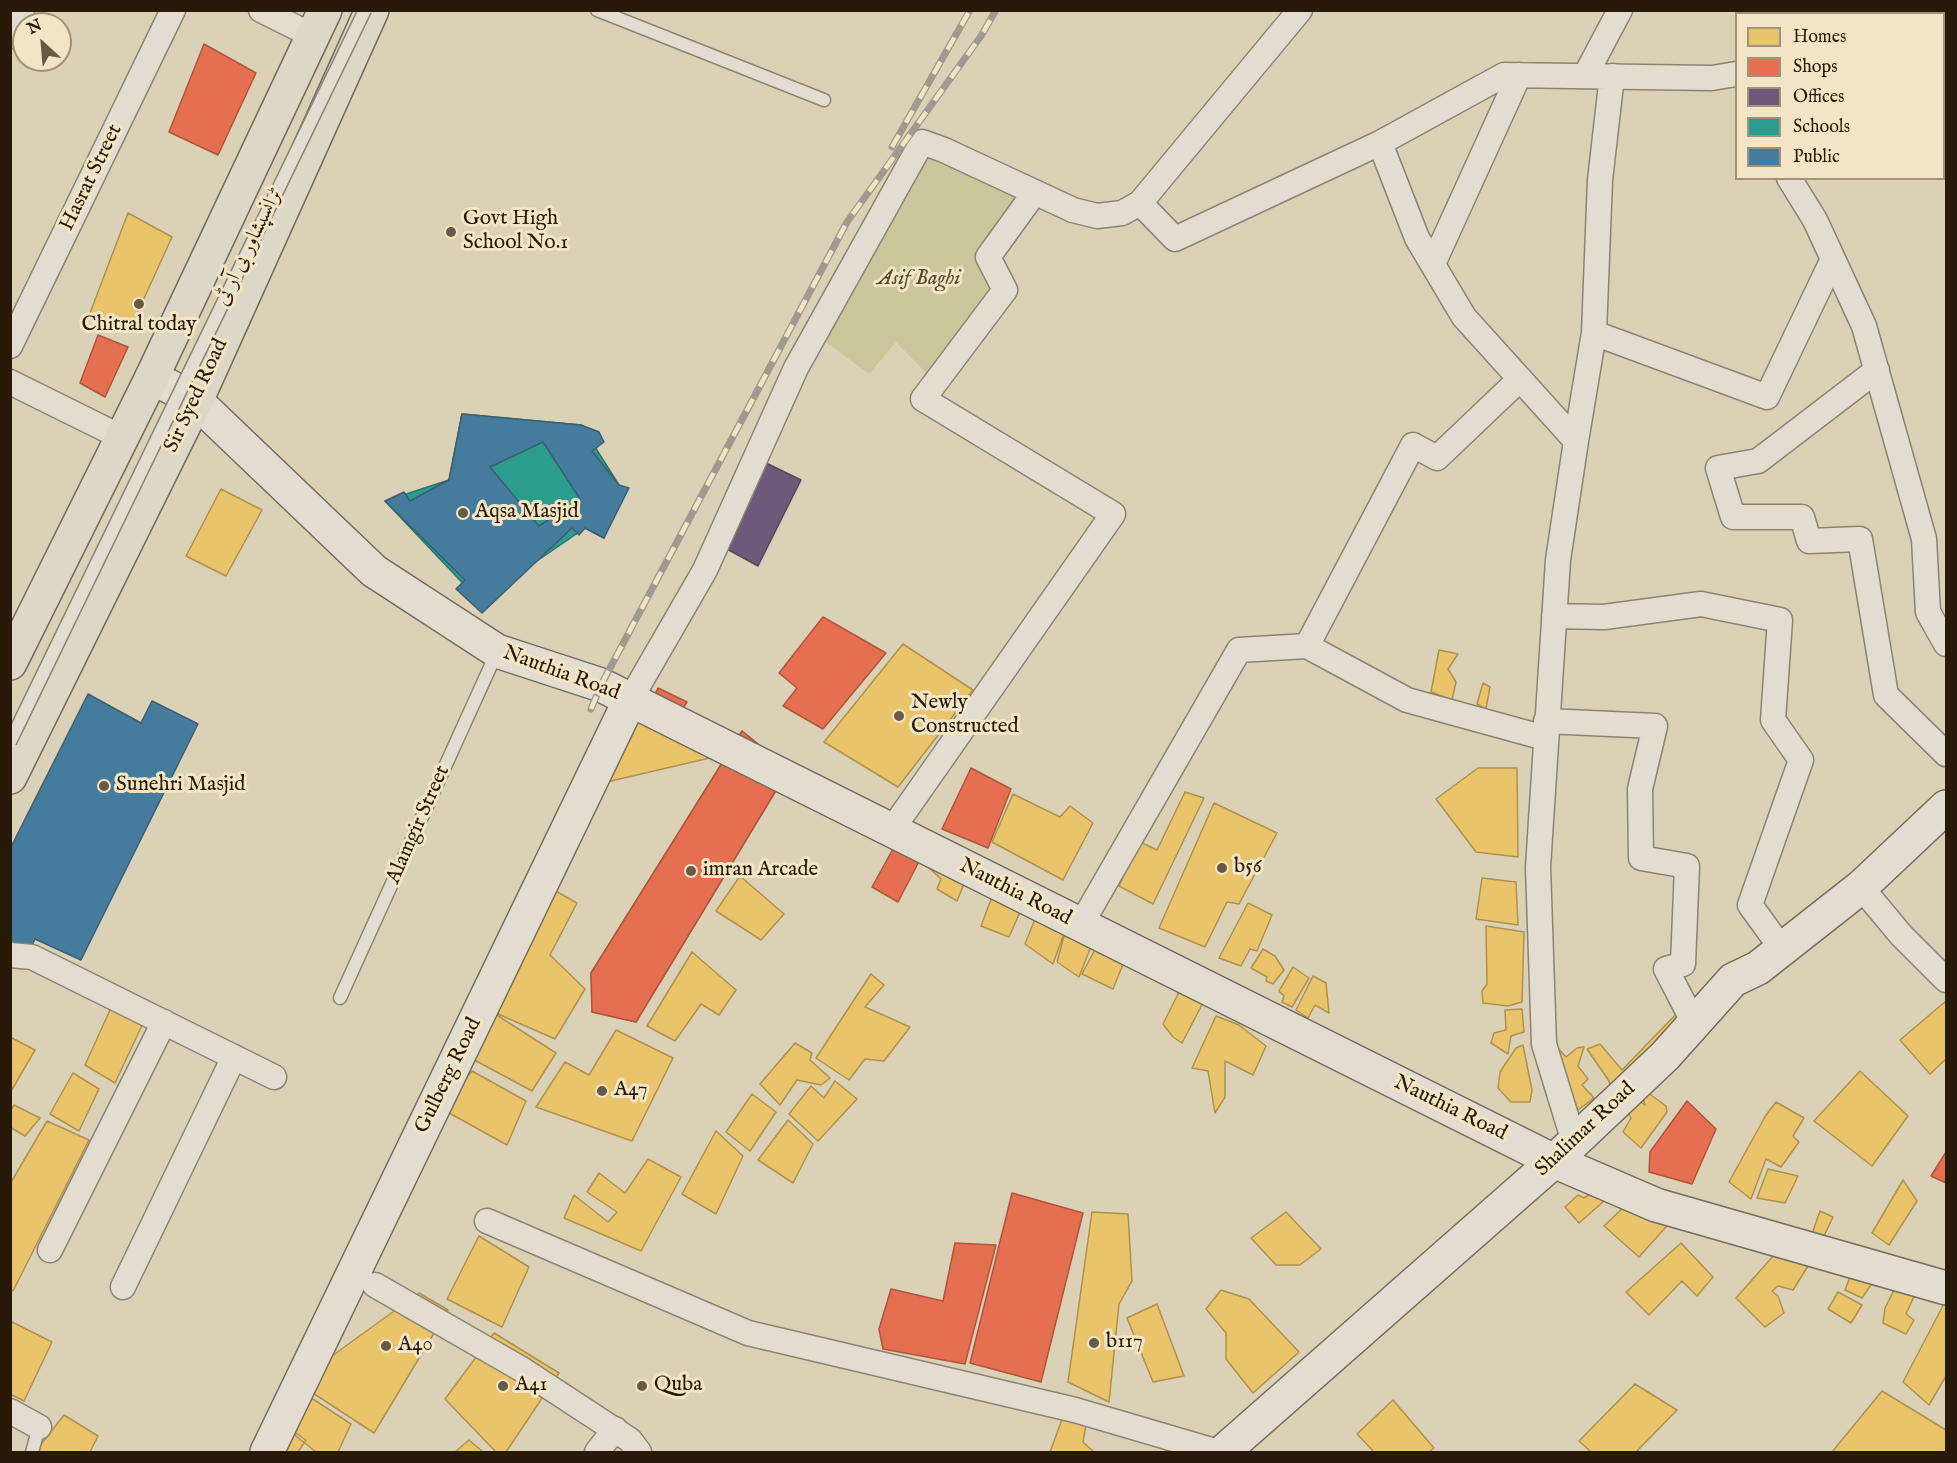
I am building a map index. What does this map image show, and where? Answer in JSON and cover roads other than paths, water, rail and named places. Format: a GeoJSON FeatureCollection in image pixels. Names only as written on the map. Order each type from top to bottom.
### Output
{"type":"FeatureCollection","features":[{"type":"Feature","properties":{"kind":"main road","name":"Sir Syed Road"},"geometry":{"type":"LineString","coordinates":[[10,777],[196,401],[372,10]]}},
{"type":"Feature","properties":{"kind":"main road"},"geometry":{"type":"LineString","coordinates":[[10,663],[152,377],[319,23]]}},
{"type":"Feature","properties":{"kind":"main road","name":"Nauthia Road"},"geometry":{"type":"LineString","coordinates":[[152,377],[196,401],[374,571],[497,651],[601,685],[1080,926],[1564,1152],[1656,1205],[1947,1288]]}},
{"type":"Feature","properties":{"kind":"main road","name":"Gulberg Road"},"geometry":{"type":"LineString","coordinates":[[267,1452],[630,700]]}},
{"type":"Feature","properties":{"kind":"main road","name":"Shalimar Road"},"geometry":{"type":"LineString","coordinates":[[1229,1450],[1564,1152],[1665,1056],[1733,980],[1758,968],[1861,887],[1947,807]]}},
{"type":"Feature","properties":{"kind":"street"},"geometry":{"type":"LineString","coordinates":[[10,36],[22,10]]}},
{"type":"Feature","properties":{"kind":"street","name":"Hasrat Street"},"geometry":{"type":"LineString","coordinates":[[10,346],[173,10]]}},
{"type":"Feature","properties":{"kind":"street"},"geometry":{"type":"LineString","coordinates":[[261,10],[319,23]]}},
{"type":"Feature","properties":{"kind":"street"},"geometry":{"type":"LineString","coordinates":[[630,700],[705,570],[796,368],[922,142],[1073,210],[1097,216],[1122,213],[1140,203],[1300,10]]}},
{"type":"Feature","properties":{"kind":"street"},"geometry":{"type":"LineString","coordinates":[[1585,76],[1620,10]]}},
{"type":"Feature","properties":{"kind":"street"},"geometry":{"type":"LineString","coordinates":[[1140,203],[1175,239],[1380,143],[1504,75],[1612,76],[1733,81]]}},
{"type":"Feature","properties":{"kind":"street"},"geometry":{"type":"LineString","coordinates":[[1433,264],[1519,75]]}},
{"type":"Feature","properties":{"kind":"street"},"geometry":{"type":"LineString","coordinates":[[1564,1152],[1544,1044],[1538,867],[1558,560],[1575,441],[1594,333],[1600,180],[1612,76]]}},
{"type":"Feature","properties":{"kind":"street"},"geometry":{"type":"LineString","coordinates":[[1380,143],[1417,238],[1464,317],[1575,441]]}},
{"type":"Feature","properties":{"kind":"street"},"geometry":{"type":"LineString","coordinates":[[1790,180],[1815,220],[1864,326],[1924,539],[1928,612],[1947,644]]}},
{"type":"Feature","properties":{"kind":"street"},"geometry":{"type":"LineString","coordinates":[[891,831],[1113,513],[923,399],[1005,290],[988,257],[1035,192]]}},
{"type":"Feature","properties":{"kind":"street"},"geometry":{"type":"LineString","coordinates":[[1594,333],[1767,397],[1833,259]]}},
{"type":"Feature","properties":{"kind":"street"},"geometry":{"type":"LineString","coordinates":[[1877,370],[1758,461],[1718,468],[1733,517],[1802,517],[1809,541],[1860,538],[1886,695],[1947,754]]}},
{"type":"Feature","properties":{"kind":"street"},"geometry":{"type":"LineString","coordinates":[[1307,646],[1413,445],[1437,458],[1520,379]]}},
{"type":"Feature","properties":{"kind":"street"},"geometry":{"type":"LineString","coordinates":[[10,382],[121,437]]}},
{"type":"Feature","properties":{"kind":"street"},"geometry":{"type":"LineString","coordinates":[[1554,616],[1604,616],[1701,604],[1780,620],[1773,720],[1801,760],[1750,905],[1782,950]]}},
{"type":"Feature","properties":{"kind":"street"},"geometry":{"type":"LineString","coordinates":[[1080,926],[1239,650],[1307,646],[1407,700],[1546,729],[1655,726],[1641,789],[1641,858],[1687,866],[1683,964],[1666,969],[1694,1023]]}},
{"type":"Feature","properties":{"kind":"street"},"geometry":{"type":"LineString","coordinates":[[1861,887],[1901,935],[1947,980]]}},
{"type":"Feature","properties":{"kind":"street"},"geometry":{"type":"LineString","coordinates":[[10,955],[32,957],[274,1077]]}},
{"type":"Feature","properties":{"kind":"street"},"geometry":{"type":"LineString","coordinates":[[50,1250],[164,1022]]}},
{"type":"Feature","properties":{"kind":"street"},"geometry":{"type":"LineString","coordinates":[[123,1287],[234,1057]]}},
{"type":"Feature","properties":{"kind":"street"},"geometry":{"type":"LineString","coordinates":[[487,1221],[748,1334],[1075,1410],[1229,1450]]}},
{"type":"Feature","properties":{"kind":"street"},"geometry":{"type":"LineString","coordinates":[[375,1285],[523,1370],[615,1429],[630,1440],[639,1452]]}},
{"type":"Feature","properties":{"kind":"street"},"geometry":{"type":"LineString","coordinates":[[10,1411],[39,1427]]}},
{"type":"Feature","properties":{"kind":"street"},"geometry":{"type":"LineString","coordinates":[[597,1452],[615,1429]]}},
{"type":"Feature","properties":{"kind":"lane","name":"ٹرانسپشاور بی آر ٹی"},"geometry":{"type":"LineString","coordinates":[[10,742],[365,10]]}},
{"type":"Feature","properties":{"kind":"lane"},"geometry":{"type":"LineString","coordinates":[[597,10],[824,100]]}},
{"type":"Feature","properties":{"kind":"lane","name":"Alamgir Street"},"geometry":{"type":"LineString","coordinates":[[340,998],[497,651]]}},
{"type":"Feature","properties":{"kind":"lane"},"geometry":{"type":"LineString","coordinates":[[32,1452],[39,1427]]}},
{"type":"Feature","properties":{"kind":"railway"},"geometry":{"type":"LineString","coordinates":[[892,147],[970,10]]}},
{"type":"Feature","properties":{"kind":"railway"},"geometry":{"type":"LineString","coordinates":[[591,709],[601,685],[847,222],[981,36],[996,10]]}},
{"type":"Feature","properties":{"kind":"place","name":"Govt High School No.1"},"geometry":{"type":"Point","coordinates":[451,232]}},
{"type":"Feature","properties":{"kind":"place","name":"Chitral today"},"geometry":{"type":"Point","coordinates":[139,304]}},
{"type":"Feature","properties":{"kind":"place","name":"Aqsa Masjid"},"geometry":{"type":"Point","coordinates":[463,513]}},
{"type":"Feature","properties":{"kind":"place","name":"Newly Constructed"},"geometry":{"type":"Point","coordinates":[899,716]}},
{"type":"Feature","properties":{"kind":"place","name":"Sunehri Masjid"},"geometry":{"type":"Point","coordinates":[104,786]}},
{"type":"Feature","properties":{"kind":"place","name":"b56"},"geometry":{"type":"Point","coordinates":[1222,868]}},
{"type":"Feature","properties":{"kind":"place","name":"imran Arcade"},"geometry":{"type":"Point","coordinates":[691,871]}},
{"type":"Feature","properties":{"kind":"place","name":"A47"},"geometry":{"type":"Point","coordinates":[602,1091]}},
{"type":"Feature","properties":{"kind":"place","name":"b117"},"geometry":{"type":"Point","coordinates":[1094,1343]}},
{"type":"Feature","properties":{"kind":"place","name":"A40"},"geometry":{"type":"Point","coordinates":[386,1346]}},
{"type":"Feature","properties":{"kind":"place","name":"A41"},"geometry":{"type":"Point","coordinates":[503,1386]}},
{"type":"Feature","properties":{"kind":"place","name":"Quba"},"geometry":{"type":"Point","coordinates":[642,1386]}},
{"type":"Feature","properties":{"kind":"park label","name":"Asif Baghi"},"geometry":{"type":"Point","coordinates":[919,280]}}]}
